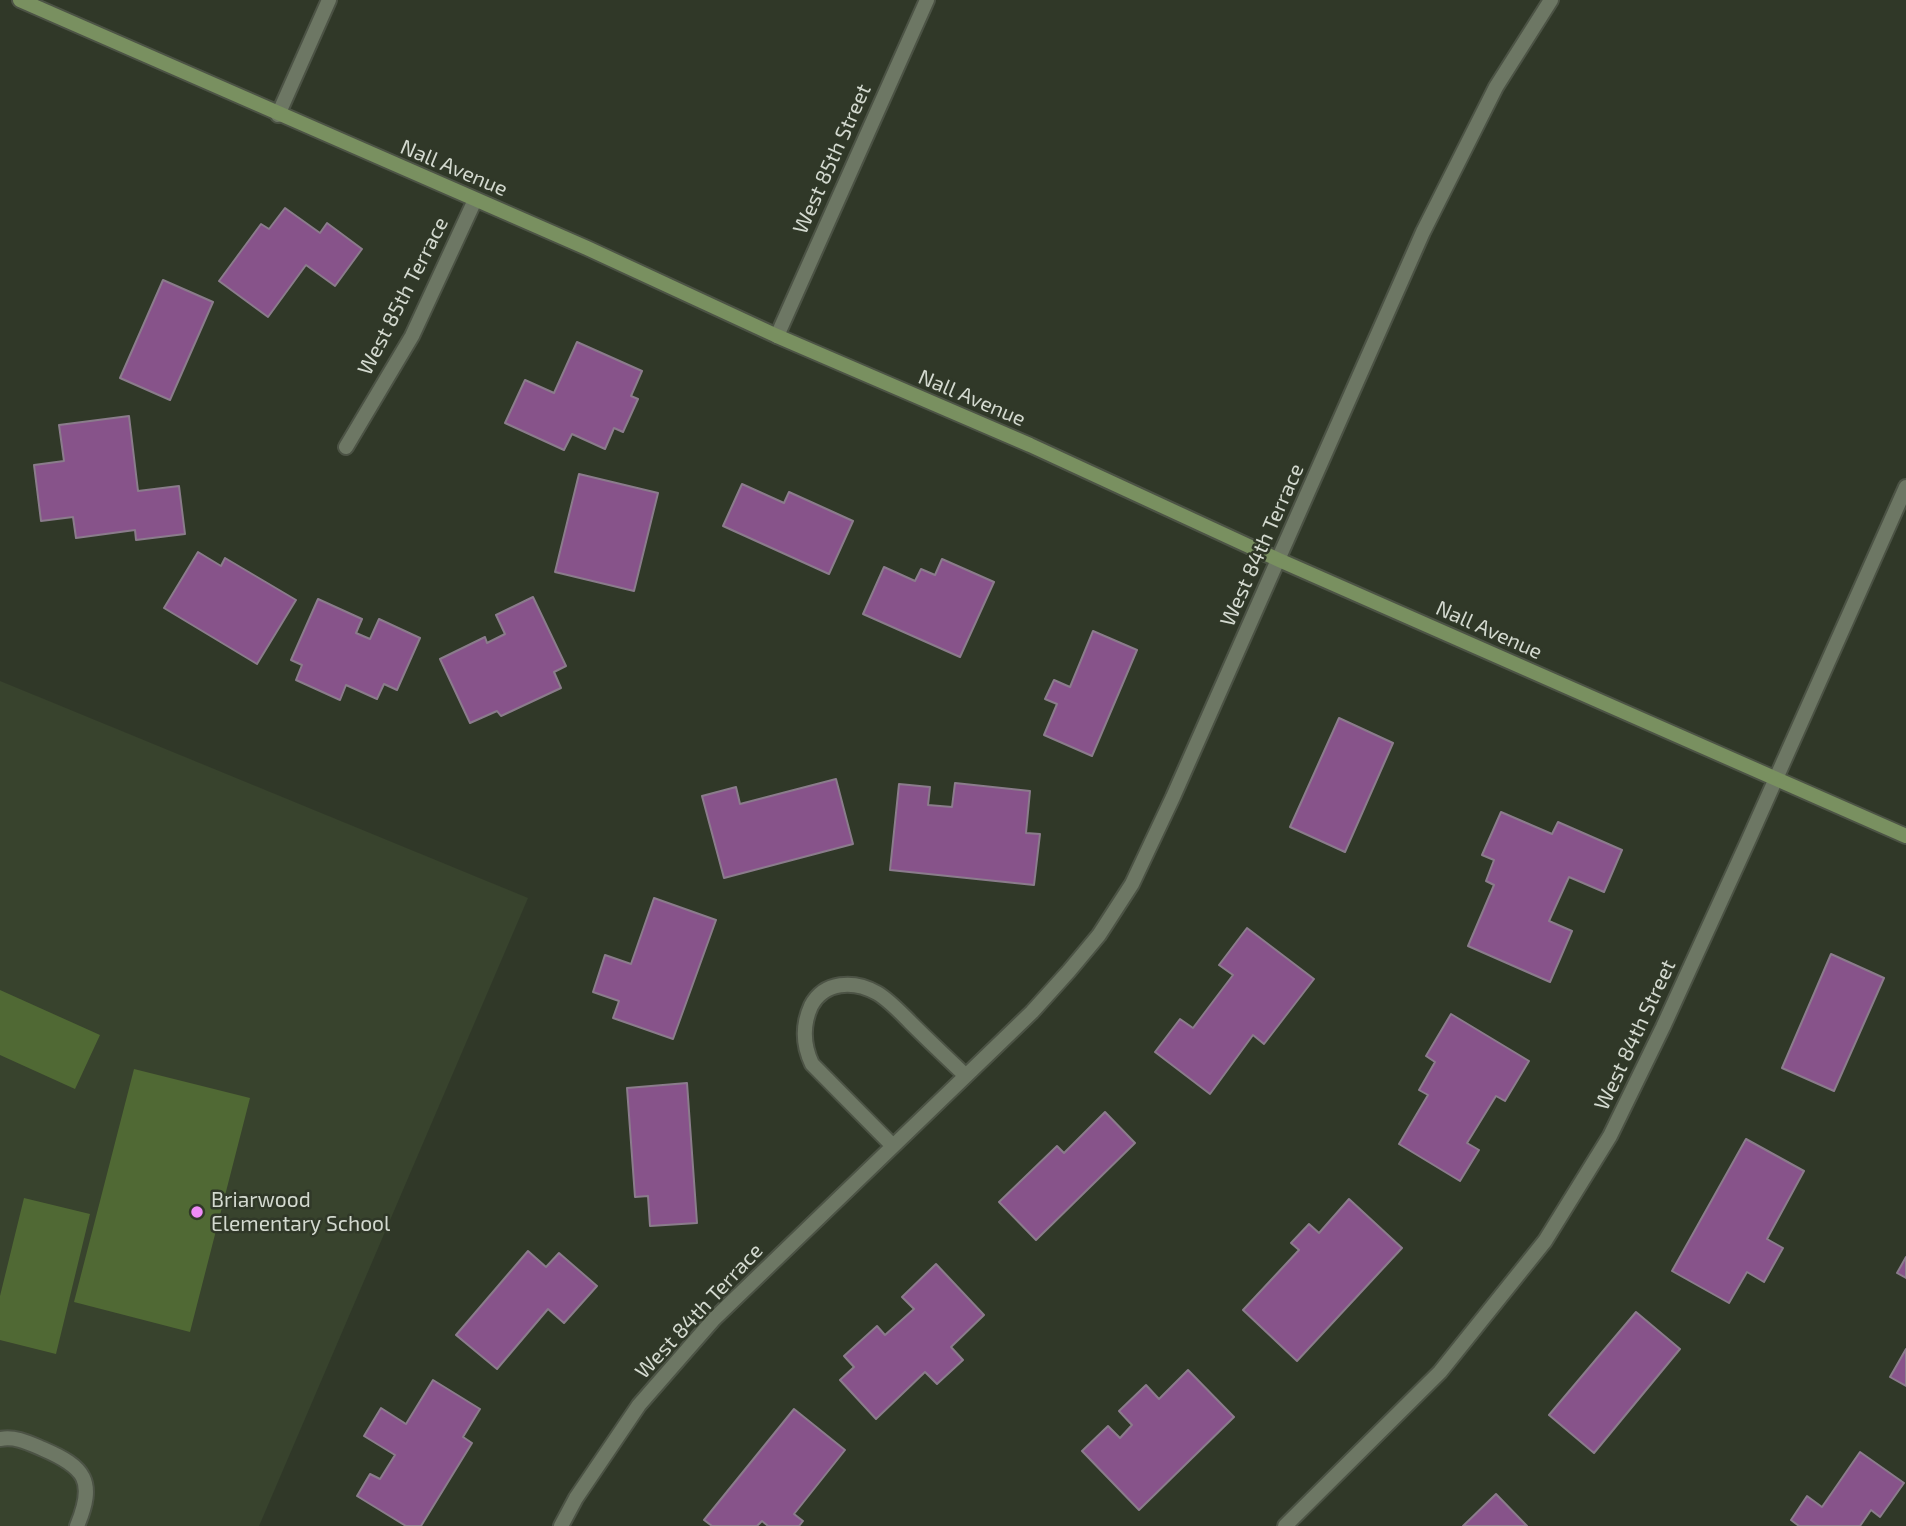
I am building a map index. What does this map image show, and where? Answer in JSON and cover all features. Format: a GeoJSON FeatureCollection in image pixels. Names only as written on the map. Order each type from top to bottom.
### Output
{"type":"FeatureCollection","features":[{"type":"Feature","properties":{"kind":"main road","name":"Nall Avenue"},"geometry":{"type":"LineString","coordinates":[[20,0],[587,248],[777,336],[1030,446],[1279,560],[1906,836]]}},
{"type":"Feature","properties":{"kind":"street"},"geometry":{"type":"LineString","coordinates":[[278,115],[329,0]]}},
{"type":"Feature","properties":{"kind":"street","name":"West 85th Street"},"geometry":{"type":"LineString","coordinates":[[777,336],[927,0]]}},
{"type":"Feature","properties":{"kind":"street","name":"West 84th Terrace"},"geometry":{"type":"LineString","coordinates":[[561,1526],[576,1498],[639,1405],[714,1319],[1031,1012],[1099,935],[1132,884],[1279,560],[1423,232],[1496,87],[1551,0]]}},
{"type":"Feature","properties":{"kind":"street","name":"West 85th Terrace"},"geometry":{"type":"LineString","coordinates":[[346,447],[412,336],[475,200]]}},
{"type":"Feature","properties":{"kind":"street","name":"West 84th Street"},"geometry":{"type":"LineString","coordinates":[[1285,1526],[1440,1372],[1545,1241],[1610,1136],[1663,1027],[1906,487]]}},
{"type":"Feature","properties":{"kind":"street"},"geometry":{"type":"LineString","coordinates":[[892,1145],[812,1064],[805,1049],[804,1034],[809,1011],[815,999],[835,985],[848,985],[877,993],[965,1075]]}},
{"type":"Feature","properties":{"kind":"street"},"geometry":{"type":"LineString","coordinates":[[0,1439],[22,1440],[66,1459],[81,1472],[86,1489],[84,1508],[77,1526]]}},
{"type":"Feature","properties":{"kind":"shaded area","name":"Briarwood Elementary School"},"geometry":{"type":"Polygon","coordinates":[[[0,681],[528,898],[259,1526],[0,1526],[0,681]]]}},
{"type":"Feature","properties":{"kind":"green space"},"geometry":{"type":"Polygon","coordinates":[[[0,990],[100,1035],[75,1089],[0,1055],[0,990]]]}},
{"type":"Feature","properties":{"kind":"green space"},"geometry":{"type":"Polygon","coordinates":[[[134,1069],[250,1098],[190,1332],[74,1302],[134,1069]]]}},
{"type":"Feature","properties":{"kind":"green space"},"geometry":{"type":"Polygon","coordinates":[[[24,1198],[90,1214],[56,1354],[0,1340],[0,1296],[24,1198]]]}},
{"type":"Feature","properties":{"kind":"building"},"geometry":{"type":"Polygon","coordinates":[[[285,208],[320,233],[327,223],[362,249],[335,286],[306,265],[268,317],[219,281],[261,224],[269,229],[285,208]]]}},
{"type":"Feature","properties":{"kind":"building"},"geometry":{"type":"Polygon","coordinates":[[[163,280],[213,302],[170,400],[120,378],[163,280]]]}},
{"type":"Feature","properties":{"kind":"building"},"geometry":{"type":"Polygon","coordinates":[[[577,342],[642,371],[631,396],[638,399],[623,432],[614,428],[605,449],[572,434],[564,450],[505,423],[525,380],[554,393],[577,342]]]}},
{"type":"Feature","properties":{"kind":"building"},"geometry":{"type":"Polygon","coordinates":[[[129,416],[138,491],[179,486],[185,534],[136,540],[135,530],[76,538],[73,517],[41,521],[34,465],[64,461],[59,425],[129,416]]]}},
{"type":"Feature","properties":{"kind":"building"},"geometry":{"type":"Polygon","coordinates":[[[579,474],[658,493],[634,591],[555,572],[579,474]]]}},
{"type":"Feature","properties":{"kind":"building"},"geometry":{"type":"Polygon","coordinates":[[[742,484],[784,503],[789,492],[853,521],[829,574],[723,526],[742,484]]]}},
{"type":"Feature","properties":{"kind":"building"},"geometry":{"type":"Polygon","coordinates":[[[198,552],[221,566],[225,558],[296,600],[257,664],[164,608],[198,552]]]}},
{"type":"Feature","properties":{"kind":"building"},"geometry":{"type":"Polygon","coordinates":[[[942,559],[994,582],[960,657],[863,614],[884,567],[915,581],[921,569],[935,575],[942,559]]]}},
{"type":"Feature","properties":{"kind":"building"},"geometry":{"type":"Polygon","coordinates":[[[533,597],[566,666],[554,672],[561,688],[501,716],[497,711],[470,723],[440,659],[485,637],[487,643],[505,634],[496,615],[533,597]]]}},
{"type":"Feature","properties":{"kind":"building"},"geometry":{"type":"Polygon","coordinates":[[[318,599],[362,619],[356,633],[370,639],[379,619],[420,638],[397,690],[384,684],[377,699],[346,685],[340,700],[296,680],[302,665],[291,660],[318,599]]]}},
{"type":"Feature","properties":{"kind":"building"},"geometry":{"type":"Polygon","coordinates":[[[1093,631],[1137,650],[1092,756],[1044,735],[1057,704],[1045,699],[1054,680],[1070,687],[1093,631]]]}},
{"type":"Feature","properties":{"kind":"building"},"geometry":{"type":"Polygon","coordinates":[[[1339,718],[1393,743],[1345,852],[1290,827],[1339,718]]]}},
{"type":"Feature","properties":{"kind":"building"},"geometry":{"type":"Polygon","coordinates":[[[836,779],[853,844],[724,878],[702,796],[736,787],[740,804],[836,779]]]}},
{"type":"Feature","properties":{"kind":"building"},"geometry":{"type":"Polygon","coordinates":[[[955,783],[1030,791],[1026,833],[1040,834],[1034,885],[890,870],[899,784],[930,787],[928,805],[952,807],[955,783]]]}},
{"type":"Feature","properties":{"kind":"building"},"geometry":{"type":"Polygon","coordinates":[[[1501,812],[1552,834],[1558,822],[1622,850],[1604,892],[1569,877],[1549,921],[1572,931],[1550,982],[1468,946],[1494,885],[1486,881],[1494,860],[1482,855],[1501,812]]]}},
{"type":"Feature","properties":{"kind":"building"},"geometry":{"type":"Polygon","coordinates":[[[654,898],[716,920],[673,1039],[613,1018],[619,1001],[593,992],[605,955],[631,964],[654,898]]]}},
{"type":"Feature","properties":{"kind":"building"},"geometry":{"type":"Polygon","coordinates":[[[1247,928],[1314,979],[1264,1044],[1253,1035],[1210,1094],[1155,1052],[1180,1019],[1193,1028],[1233,975],[1219,965],[1247,928]]]}},
{"type":"Feature","properties":{"kind":"building"},"geometry":{"type":"Polygon","coordinates":[[[1831,954],[1884,978],[1834,1091],[1782,1068],[1831,954]]]}},
{"type":"Feature","properties":{"kind":"building"},"geometry":{"type":"Polygon","coordinates":[[[1451,1014],[1529,1061],[1505,1101],[1496,1096],[1467,1143],[1479,1150],[1460,1181],[1399,1144],[1428,1095],[1419,1090],[1435,1062],[1426,1056],[1451,1014]]]}},
{"type":"Feature","properties":{"kind":"building"},"geometry":{"type":"Polygon","coordinates":[[[687,1083],[697,1223],[650,1226],[648,1196],[635,1197],[627,1088],[687,1083]]]}},
{"type":"Feature","properties":{"kind":"building"},"geometry":{"type":"Polygon","coordinates":[[[1105,1112],[1135,1143],[1036,1240],[999,1202],[1057,1146],[1064,1153],[1105,1112]]]}},
{"type":"Feature","properties":{"kind":"building"},"geometry":{"type":"Polygon","coordinates":[[[1746,1139],[1804,1171],[1767,1239],[1783,1248],[1764,1282],[1747,1272],[1729,1303],[1672,1271],[1746,1139]]]}},
{"type":"Feature","properties":{"kind":"building"},"geometry":{"type":"Polygon","coordinates":[[[1349,1199],[1402,1248],[1297,1361],[1243,1310],[1299,1250],[1291,1243],[1309,1224],[1319,1233],[1349,1199]]]}},
{"type":"Feature","properties":{"kind":"building"},"geometry":{"type":"Polygon","coordinates":[[[528,1251],[546,1267],[559,1253],[597,1286],[564,1323],[548,1309],[497,1369],[456,1335],[528,1251]]]}},
{"type":"Feature","properties":{"kind":"building"},"geometry":{"type":"Polygon","coordinates":[[[1906,1257],[1906,1278],[1897,1273],[1906,1257]]]}},
{"type":"Feature","properties":{"kind":"building"},"geometry":{"type":"Polygon","coordinates":[[[936,1264],[984,1315],[951,1347],[963,1360],[937,1384],[925,1372],[876,1419],[840,1380],[854,1367],[844,1356],[877,1326],[885,1335],[914,1309],[902,1297],[936,1264]]]}},
{"type":"Feature","properties":{"kind":"building"},"geometry":{"type":"Polygon","coordinates":[[[1636,1312],[1680,1349],[1594,1453],[1549,1415],[1636,1312]]]}},
{"type":"Feature","properties":{"kind":"building"},"geometry":{"type":"Polygon","coordinates":[[[1906,1349],[1906,1386],[1890,1377],[1906,1349]]]}},
{"type":"Feature","properties":{"kind":"building"},"geometry":{"type":"Polygon","coordinates":[[[1188,1370],[1234,1417],[1139,1510],[1082,1451],[1108,1426],[1120,1438],[1132,1425],[1119,1411],[1146,1385],[1159,1399],[1188,1370]]]}},
{"type":"Feature","properties":{"kind":"building"},"geometry":{"type":"Polygon","coordinates":[[[433,1380],[480,1409],[463,1437],[472,1443],[421,1526],[406,1526],[357,1496],[370,1474],[380,1479],[395,1455],[364,1436],[381,1408],[406,1424],[433,1380]]]}},
{"type":"Feature","properties":{"kind":"building"},"geometry":{"type":"Polygon","coordinates":[[[794,1409],[845,1450],[794,1514],[803,1521],[799,1526],[768,1526],[762,1521],[757,1526],[712,1526],[704,1520],[794,1409]]]}},
{"type":"Feature","properties":{"kind":"building"},"geometry":{"type":"Polygon","coordinates":[[[1860,1452],[1904,1483],[1880,1517],[1871,1510],[1860,1526],[1799,1526],[1791,1520],[1807,1496],[1822,1507],[1860,1452]]]}},
{"type":"Feature","properties":{"kind":"building"},"geometry":{"type":"Polygon","coordinates":[[[1496,1494],[1527,1526],[1463,1526],[1496,1494]]]}},
{"type":"Feature","properties":{"kind":"place","name":"Briarwood Elementary School"},"geometry":{"type":"Point","coordinates":[197,1212]}}]}
